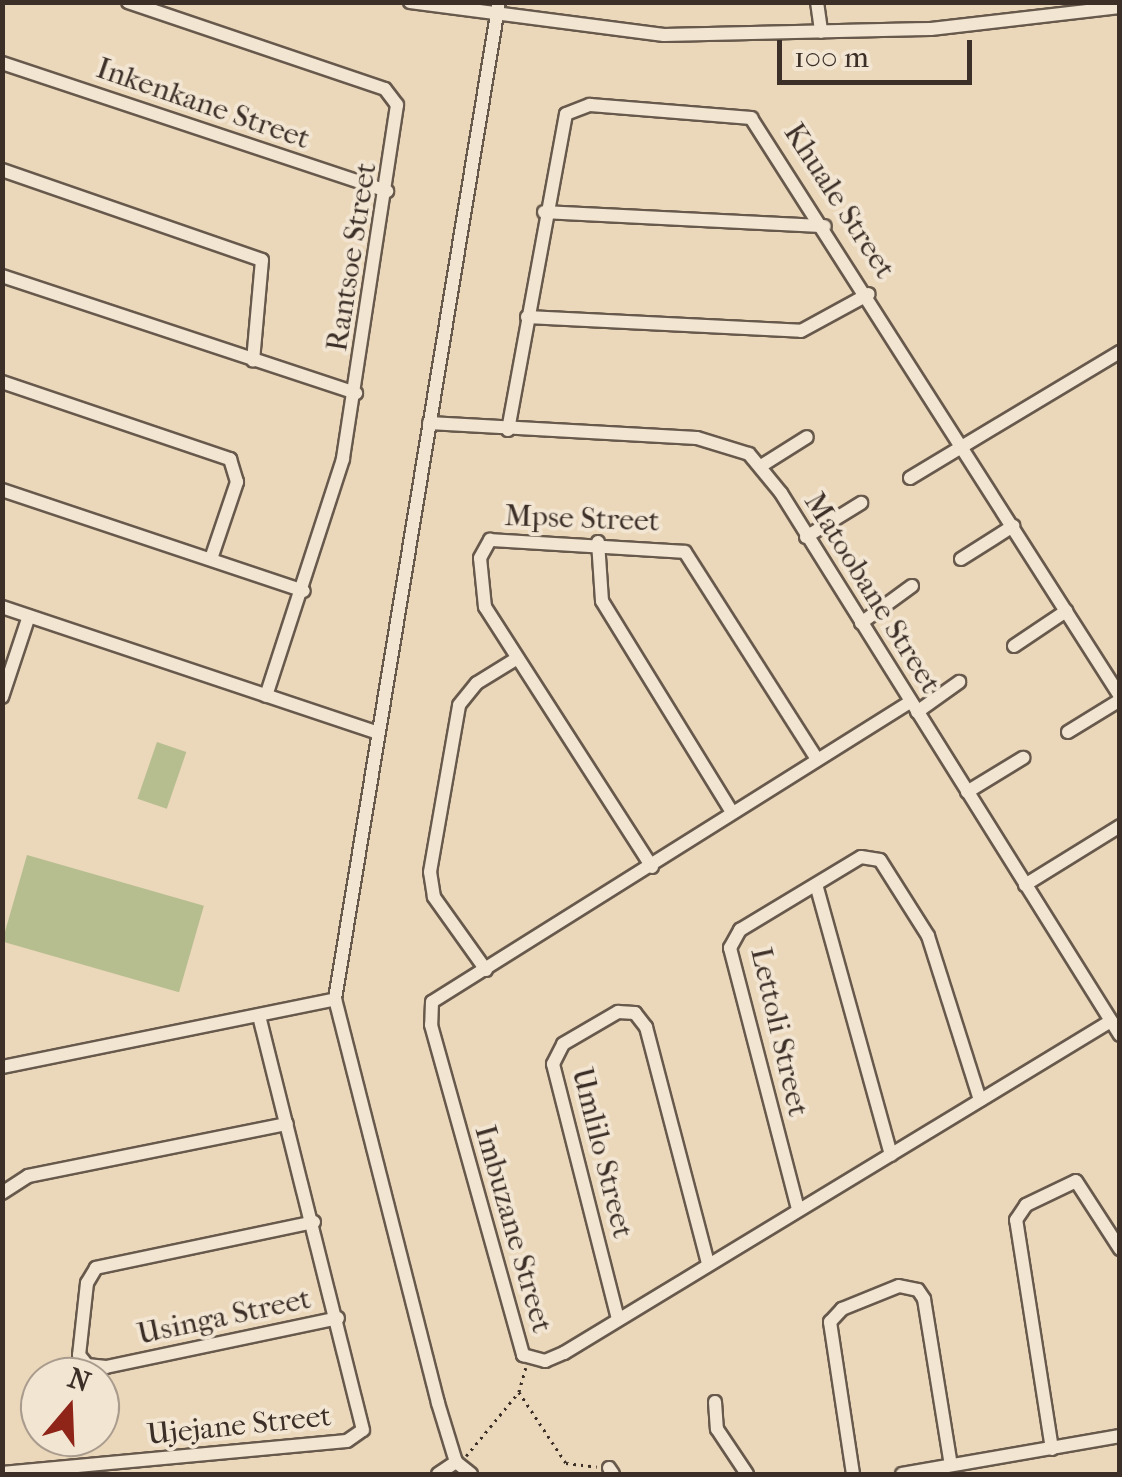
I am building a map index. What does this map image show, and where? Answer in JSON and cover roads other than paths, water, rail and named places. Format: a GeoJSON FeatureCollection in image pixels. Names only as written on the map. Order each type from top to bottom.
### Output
{"type":"FeatureCollection","features":[{"type":"Feature","properties":{"kind":"street","name":"Rantsoe Street"},"geometry":{"type":"LineString","coordinates":[[128,2],[392,93],[398,114],[356,393],[334,497],[266,696]]}},
{"type":"Feature","properties":{"kind":"street"},"geometry":{"type":"LineString","coordinates":[[410,2],[498,9],[664,35],[931,28],[1120,7]]}},
{"type":"Feature","properties":{"kind":"street"},"geometry":{"type":"LineString","coordinates":[[816,2],[822,32]]}},
{"type":"Feature","properties":{"kind":"street"},"geometry":{"type":"LineString","coordinates":[[472,1474],[456,1462],[335,999],[498,9]]}},
{"type":"Feature","properties":{"kind":"street","name":"Inkenkane Street"},"geometry":{"type":"LineString","coordinates":[[2,63],[387,191]]}},
{"type":"Feature","properties":{"kind":"street","name":"Khuale Street"},"geometry":{"type":"LineString","coordinates":[[508,430],[559,126],[572,109],[590,105],[751,118],[826,226],[1120,698]]}},
{"type":"Feature","properties":{"kind":"street"},"geometry":{"type":"LineString","coordinates":[[2,170],[262,260],[253,361]]}},
{"type":"Feature","properties":{"kind":"street"},"geometry":{"type":"LineString","coordinates":[[544,212],[826,226]]}},
{"type":"Feature","properties":{"kind":"street"},"geometry":{"type":"LineString","coordinates":[[2,276],[356,393]]}},
{"type":"Feature","properties":{"kind":"street"},"geometry":{"type":"LineString","coordinates":[[527,317],[801,331],[868,294]]}},
{"type":"Feature","properties":{"kind":"street"},"geometry":{"type":"LineString","coordinates":[[910,478],[1120,352]]}},
{"type":"Feature","properties":{"kind":"street"},"geometry":{"type":"LineString","coordinates":[[2,382],[230,460],[237,482],[212,559]]}},
{"type":"Feature","properties":{"kind":"street","name":"Matoobane Street"},"geometry":{"type":"LineString","coordinates":[[429,423],[717,440],[761,466],[1120,1036]]}},
{"type":"Feature","properties":{"kind":"street"},"geometry":{"type":"LineString","coordinates":[[761,466],[808,436]]}},
{"type":"Feature","properties":{"kind":"street"},"geometry":{"type":"LineString","coordinates":[[2,490],[304,591]]}},
{"type":"Feature","properties":{"kind":"street"},"geometry":{"type":"LineString","coordinates":[[806,536],[861,503]]}},
{"type":"Feature","properties":{"kind":"street"},"geometry":{"type":"LineString","coordinates":[[962,558],[1013,526]]}},
{"type":"Feature","properties":{"kind":"street"},"geometry":{"type":"LineString","coordinates":[[598,542],[602,601],[732,812]]}},
{"type":"Feature","properties":{"kind":"street","name":"Mpse Street"},"geometry":{"type":"LineString","coordinates":[[652,867],[516,659],[482,599],[480,558],[486,543],[598,542],[674,548],[691,556],[818,759]]}},
{"type":"Feature","properties":{"kind":"street"},"geometry":{"type":"LineString","coordinates":[[861,623],[912,586]]}},
{"type":"Feature","properties":{"kind":"street"},"geometry":{"type":"LineString","coordinates":[[2,607],[379,732]]}},
{"type":"Feature","properties":{"kind":"street"},"geometry":{"type":"LineString","coordinates":[[1014,646],[1066,611]]}},
{"type":"Feature","properties":{"kind":"street"},"geometry":{"type":"LineString","coordinates":[[2,697],[29,616]]}},
{"type":"Feature","properties":{"kind":"street"},"geometry":{"type":"LineString","coordinates":[[486,970],[434,897],[430,872],[459,705],[477,683],[516,659]]}},
{"type":"Feature","properties":{"kind":"street","name":"Imbuzane Street"},"geometry":{"type":"LineString","coordinates":[[959,682],[818,759],[652,867],[437,996],[430,1015],[518,1344],[529,1360],[552,1359],[1111,1021]]}},
{"type":"Feature","properties":{"kind":"street"},"geometry":{"type":"LineString","coordinates":[[1068,732],[1120,698]]}},
{"type":"Feature","properties":{"kind":"street"},"geometry":{"type":"LineString","coordinates":[[967,792],[1024,758]]}},
{"type":"Feature","properties":{"kind":"street"},"geometry":{"type":"LineString","coordinates":[[1025,885],[1119,828]]}},
{"type":"Feature","properties":{"kind":"street","name":"Lettoli Street"},"geometry":{"type":"LineString","coordinates":[[798,1209],[730,948],[740,930],[817,888],[861,857],[880,860],[942,966],[980,1100]]}},
{"type":"Feature","properties":{"kind":"street"},"geometry":{"type":"LineString","coordinates":[[817,888],[891,1155]]}},
{"type":"Feature","properties":{"kind":"street"},"geometry":{"type":"LineString","coordinates":[[2,1068],[335,999]]}},
{"type":"Feature","properties":{"kind":"street","name":"Umlilo Street"},"geometry":{"type":"LineString","coordinates":[[618,1320],[553,1064],[563,1044],[618,1012],[634,1013],[646,1027],[708,1264]]}},
{"type":"Feature","properties":{"kind":"street"},"geometry":{"type":"LineString","coordinates":[[259,1016],[338,1318]]}},
{"type":"Feature","properties":{"kind":"street"},"geometry":{"type":"LineString","coordinates":[[2,1193],[28,1176],[286,1124]]}},
{"type":"Feature","properties":{"kind":"street"},"geometry":{"type":"LineString","coordinates":[[1052,1449],[1016,1220],[1026,1205],[1076,1180],[1120,1249]]}},
{"type":"Feature","properties":{"kind":"street","name":"Usinga Street"},"geometry":{"type":"LineString","coordinates":[[314,1222],[96,1268],[87,1283],[79,1354],[87,1365],[106,1367],[338,1318]]}},
{"type":"Feature","properties":{"kind":"street"},"geometry":{"type":"LineString","coordinates":[[853,1474],[830,1322],[842,1309],[899,1286],[918,1290],[924,1299],[950,1466]]}},
{"type":"Feature","properties":{"kind":"street","name":"Ujejane Street"},"geometry":{"type":"LineString","coordinates":[[2,1473],[356,1438],[364,1420],[338,1318]]}},
{"type":"Feature","properties":{"kind":"street"},"geometry":{"type":"LineString","coordinates":[[715,1402],[716,1429],[747,1474]]}},
{"type":"Feature","properties":{"kind":"street"},"geometry":{"type":"LineString","coordinates":[[902,1474],[1120,1436]]}},
{"type":"Feature","properties":{"kind":"street"},"geometry":{"type":"LineString","coordinates":[[438,1474],[456,1462]]}}]}
